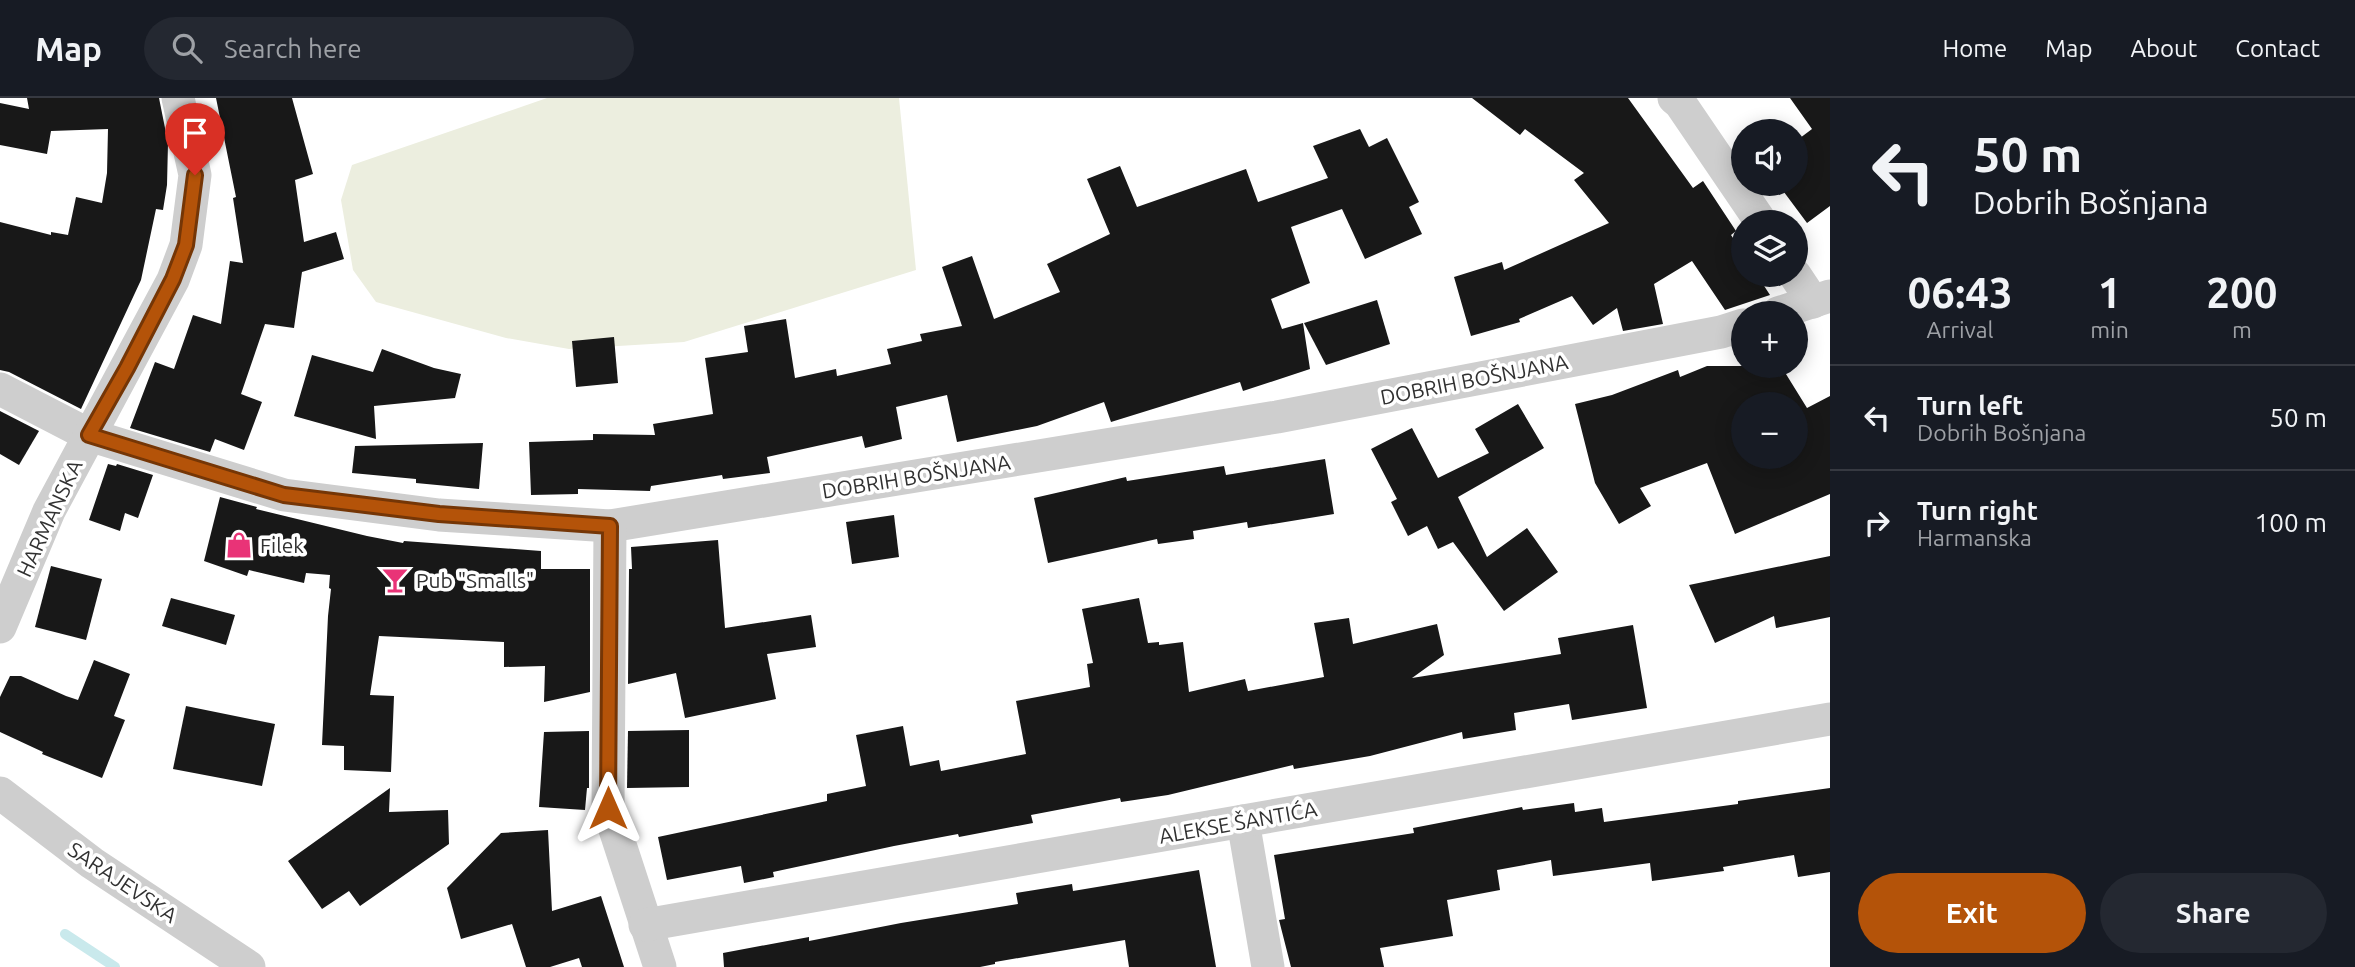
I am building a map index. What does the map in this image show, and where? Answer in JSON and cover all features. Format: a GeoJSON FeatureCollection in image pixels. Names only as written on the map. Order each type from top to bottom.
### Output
{"type":"FeatureCollection","features":[{"type":"Feature","properties":{"kind":"street","name":"HARMANSKA"},"geometry":{"type":"LineString","coordinates":[[0,627],[48,511],[127,368],[173,279],[186,245],[195,175],[178,98]]}},
{"type":"Feature","properties":{"kind":"street"},"geometry":{"type":"LineString","coordinates":[[1674,98],[1753,210]]}},
{"type":"Feature","properties":{"kind":"street"},"geometry":{"type":"LineString","coordinates":[[1797,301],[1813,291]]}},
{"type":"Feature","properties":{"kind":"street","name":"DOBRIH BOŠNJANA"},"geometry":{"type":"LineString","coordinates":[[0,389],[89,435],[284,495],[439,514],[610,526],[1277,417],[1731,329]]}},
{"type":"Feature","properties":{"kind":"street"},"geometry":{"type":"LineString","coordinates":[[610,526],[608,808],[660,967]]}},
{"type":"Feature","properties":{"kind":"street","name":"ALEKSE ŠANTIĆA"},"geometry":{"type":"LineString","coordinates":[[645,925],[1830,719]]}},
{"type":"Feature","properties":{"kind":"street","name":"SARAJEVSKA"},"geometry":{"type":"LineString","coordinates":[[0,793],[92,863],[249,967]]}},
{"type":"Feature","properties":{"kind":"street"},"geometry":{"type":"LineString","coordinates":[[1243,821],[1268,967]]}},
{"type":"Feature","properties":{"kind":"shaded area"},"geometry":{"type":"Polygon","coordinates":[[[547,98],[899,98],[916,270],[684,342],[569,349],[506,338],[376,302],[353,270],[341,200],[352,165],[547,98]]]}},
{"type":"Feature","properties":{"kind":"building"},"geometry":{"type":"Polygon","coordinates":[[[27,98],[159,98],[168,143],[167,185],[163,210],[156,209],[141,280],[81,409],[9,372],[0,370],[0,222],[51,235],[51,232],[68,235],[76,197],[102,203],[107,173],[108,129],[51,131],[47,154],[0,145],[0,103],[29,109],[27,98]]]}},
{"type":"Feature","properties":{"kind":"building"},"geometry":{"type":"Polygon","coordinates":[[[216,98],[292,98],[313,174],[295,180],[304,242],[336,232],[344,259],[302,272],[294,328],[265,324],[241,394],[262,402],[244,450],[215,439],[210,452],[130,428],[155,362],[174,369],[193,315],[221,324],[230,261],[243,263],[233,198],[236,197],[216,98]]]}},
{"type":"Feature","properties":{"kind":"building"},"geometry":{"type":"Polygon","coordinates":[[[1472,98],[1628,98],[1693,188],[1703,181],[1731,223],[1731,287],[1765,287],[1770,295],[1752,301],[1731,301],[1731,308],[1725,310],[1692,261],[1654,284],[1663,324],[1623,331],[1617,308],[1593,325],[1572,296],[1519,319],[1520,322],[1471,336],[1454,277],[1502,262],[1504,270],[1609,223],[1574,180],[1584,173],[1525,129],[1520,135],[1472,98]]]}},
{"type":"Feature","properties":{"kind":"building"},"geometry":{"type":"Polygon","coordinates":[[[1790,98],[1830,98],[1830,206],[1808,222],[1808,210],[1797,210],[1787,196],[1808,196],[1808,132],[1812,129],[1808,119],[1805,119],[1790,98]]]}},
{"type":"Feature","properties":{"kind":"building"},"geometry":{"type":"Polygon","coordinates":[[[1360,129],[1369,147],[1387,138],[1419,202],[1409,207],[1422,234],[1365,259],[1342,209],[1291,227],[1310,283],[1271,299],[1282,329],[1303,323],[1310,369],[1243,391],[1240,382],[1111,422],[1104,402],[1037,426],[957,442],[947,395],[896,407],[902,439],[865,448],[862,436],[767,457],[770,473],[723,479],[722,475],[651,486],[650,491],[578,489],[578,494],[531,495],[529,442],[593,440],[593,434],[655,435],[653,424],[713,414],[705,358],[748,352],[744,326],[786,319],[795,378],[836,369],[837,376],[891,364],[887,349],[922,341],[920,334],[962,326],[942,267],[972,256],[994,319],[1060,292],[1047,264],[1110,234],[1087,179],[1120,166],[1137,207],[1246,169],[1258,202],[1328,178],[1313,146],[1360,129]]]}},
{"type":"Feature","properties":{"kind":"building"},"geometry":{"type":"Polygon","coordinates":[[[1377,300],[1390,344],[1326,365],[1304,323],[1377,300]]]}},
{"type":"Feature","properties":{"kind":"building"},"geometry":{"type":"Polygon","coordinates":[[[614,337],[618,383],[576,387],[572,341],[614,337]]]}},
{"type":"Feature","properties":{"kind":"building"},"geometry":{"type":"Polygon","coordinates":[[[382,349],[434,368],[461,374],[455,398],[374,406],[376,439],[294,416],[312,355],[373,372],[382,349]]]}},
{"type":"Feature","properties":{"kind":"building"},"geometry":{"type":"Polygon","coordinates":[[[1707,366],[1731,366],[1731,378],[1788,378],[1797,392],[1731,392],[1731,469],[1808,469],[1808,407],[1830,396],[1830,494],[1735,534],[1707,463],[1640,488],[1651,506],[1619,524],[1595,483],[1575,404],[1612,395],[1678,370],[1680,377],[1707,366]]]}},
{"type":"Feature","properties":{"kind":"building"},"geometry":{"type":"Polygon","coordinates":[[[1518,404],[1544,448],[1458,497],[1487,557],[1527,528],[1558,572],[1504,611],[1453,542],[1438,549],[1427,526],[1408,536],[1391,502],[1397,499],[1371,449],[1412,428],[1438,478],[1489,453],[1475,429],[1518,404]]]}},
{"type":"Feature","properties":{"kind":"building"},"geometry":{"type":"Polygon","coordinates":[[[0,411],[39,431],[19,465],[0,454],[0,411]]]}},
{"type":"Feature","properties":{"kind":"building"},"geometry":{"type":"Polygon","coordinates":[[[483,443],[479,489],[352,473],[355,446],[483,443]]]}},
{"type":"Feature","properties":{"kind":"building"},"geometry":{"type":"Polygon","coordinates":[[[1325,459],[1334,514],[1248,528],[1247,522],[1193,531],[1194,539],[1158,544],[1157,539],[1048,563],[1034,498],[1126,477],[1127,481],[1224,466],[1226,475],[1325,459]]]}},
{"type":"Feature","properties":{"kind":"building"},"geometry":{"type":"Polygon","coordinates":[[[108,464],[117,464],[153,475],[138,518],[125,513],[120,531],[89,520],[108,464]]]}},
{"type":"Feature","properties":{"kind":"building"},"geometry":{"type":"Polygon","coordinates":[[[220,497],[257,507],[256,509],[367,536],[403,543],[541,551],[541,569],[590,569],[590,692],[544,702],[545,666],[504,667],[504,642],[379,636],[370,695],[394,696],[391,772],[344,770],[344,746],[322,745],[330,575],[306,573],[304,583],[249,570],[247,576],[204,561],[220,497]]]}},
{"type":"Feature","properties":{"kind":"building"},"geometry":{"type":"Polygon","coordinates":[[[894,515],[899,557],[852,564],[846,522],[894,515]]]}},
{"type":"Feature","properties":{"kind":"building"},"geometry":{"type":"Polygon","coordinates":[[[718,540],[725,628],[811,615],[816,647],[767,654],[776,699],[685,718],[676,673],[628,684],[631,547],[718,540]]]}},
{"type":"Feature","properties":{"kind":"building"},"geometry":{"type":"Polygon","coordinates":[[[1830,556],[1830,617],[1776,628],[1774,616],[1715,643],[1689,585],[1830,556]]]}},
{"type":"Feature","properties":{"kind":"building"},"geometry":{"type":"Polygon","coordinates":[[[51,566],[102,579],[86,640],[35,627],[51,566]]]}},
{"type":"Feature","properties":{"kind":"building"},"geometry":{"type":"Polygon","coordinates":[[[171,598],[235,615],[226,645],[162,626],[171,598]]]}},
{"type":"Feature","properties":{"kind":"building"},"geometry":{"type":"Polygon","coordinates":[[[1139,598],[1148,643],[1159,642],[1159,645],[1183,642],[1189,692],[1245,679],[1248,691],[1324,677],[1314,623],[1349,618],[1353,644],[1437,624],[1444,655],[1412,678],[1561,654],[1558,638],[1633,625],[1647,708],[1572,720],[1569,704],[1514,713],[1516,730],[1463,739],[1462,732],[1370,756],[1294,769],[1293,765],[1168,795],[1121,802],[1120,798],[1031,815],[1033,823],[894,846],[773,872],[774,877],[744,883],[741,866],[667,880],[658,837],[827,801],[827,794],[866,786],[856,735],[903,726],[910,766],[939,760],[941,771],[1026,754],[1016,701],[1090,687],[1087,664],[1093,663],[1082,609],[1139,598]]]}},
{"type":"Feature","properties":{"kind":"building"},"geometry":{"type":"Polygon","coordinates":[[[94,660],[130,674],[114,716],[125,720],[102,778],[42,754],[43,752],[0,732],[0,697],[10,676],[21,676],[78,700],[94,660]]]}},
{"type":"Feature","properties":{"kind":"building"},"geometry":{"type":"Polygon","coordinates":[[[186,706],[275,724],[262,786],[173,769],[186,706]]]}},
{"type":"Feature","properties":{"kind":"building"},"geometry":{"type":"Polygon","coordinates":[[[689,730],[689,787],[627,788],[628,731],[689,730]]]}},
{"type":"Feature","properties":{"kind":"building"},"geometry":{"type":"Polygon","coordinates":[[[589,731],[589,788],[585,810],[539,807],[544,732],[589,731]]]}},
{"type":"Feature","properties":{"kind":"building"},"geometry":{"type":"Polygon","coordinates":[[[390,788],[389,812],[448,810],[449,844],[360,906],[349,891],[322,909],[288,861],[390,788]]]}},
{"type":"Feature","properties":{"kind":"building"},"geometry":{"type":"Polygon","coordinates":[[[1830,788],[1830,872],[1798,877],[1794,855],[1723,867],[1724,871],[1652,881],[1650,863],[1553,876],[1551,860],[1497,870],[1500,890],[1447,900],[1453,936],[1380,948],[1384,967],[1291,967],[1279,920],[1285,919],[1274,855],[1414,833],[1413,828],[1522,807],[1523,810],[1574,803],[1575,812],[1602,808],[1604,822],[1738,804],[1738,801],[1830,788]]]}},
{"type":"Feature","properties":{"kind":"building"},"geometry":{"type":"Polygon","coordinates":[[[548,830],[552,911],[601,896],[624,967],[582,967],[579,958],[550,967],[526,967],[512,924],[461,939],[447,888],[501,833],[548,830]]]}},
{"type":"Feature","properties":{"kind":"building"},"geometry":{"type":"Polygon","coordinates":[[[1199,870],[1216,967],[1129,967],[1125,940],[995,962],[980,967],[724,967],[723,953],[809,937],[809,941],[1018,904],[1016,893],[1072,884],[1073,891],[1199,870]]]}},
{"type":"Feature","properties":{"kind":"waterway"},"geometry":{"type":"LineString","coordinates":[[65,934],[115,967]]}},
{"type":"Feature","properties":{"kind":"place","name":"Filek"},"geometry":{"type":"Point","coordinates":[239,545]}},
{"type":"Feature","properties":{"kind":"place","name":"Pub \"Smalls\""},"geometry":{"type":"Point","coordinates":[395,580]}},
{"type":"Feature","properties":{"kind":"route"},"geometry":{"type":"LineString","coordinates":[[195,175],[186,245],[173,279],[89,435],[284,495],[439,514],[610,526],[608,808]]}}]}
